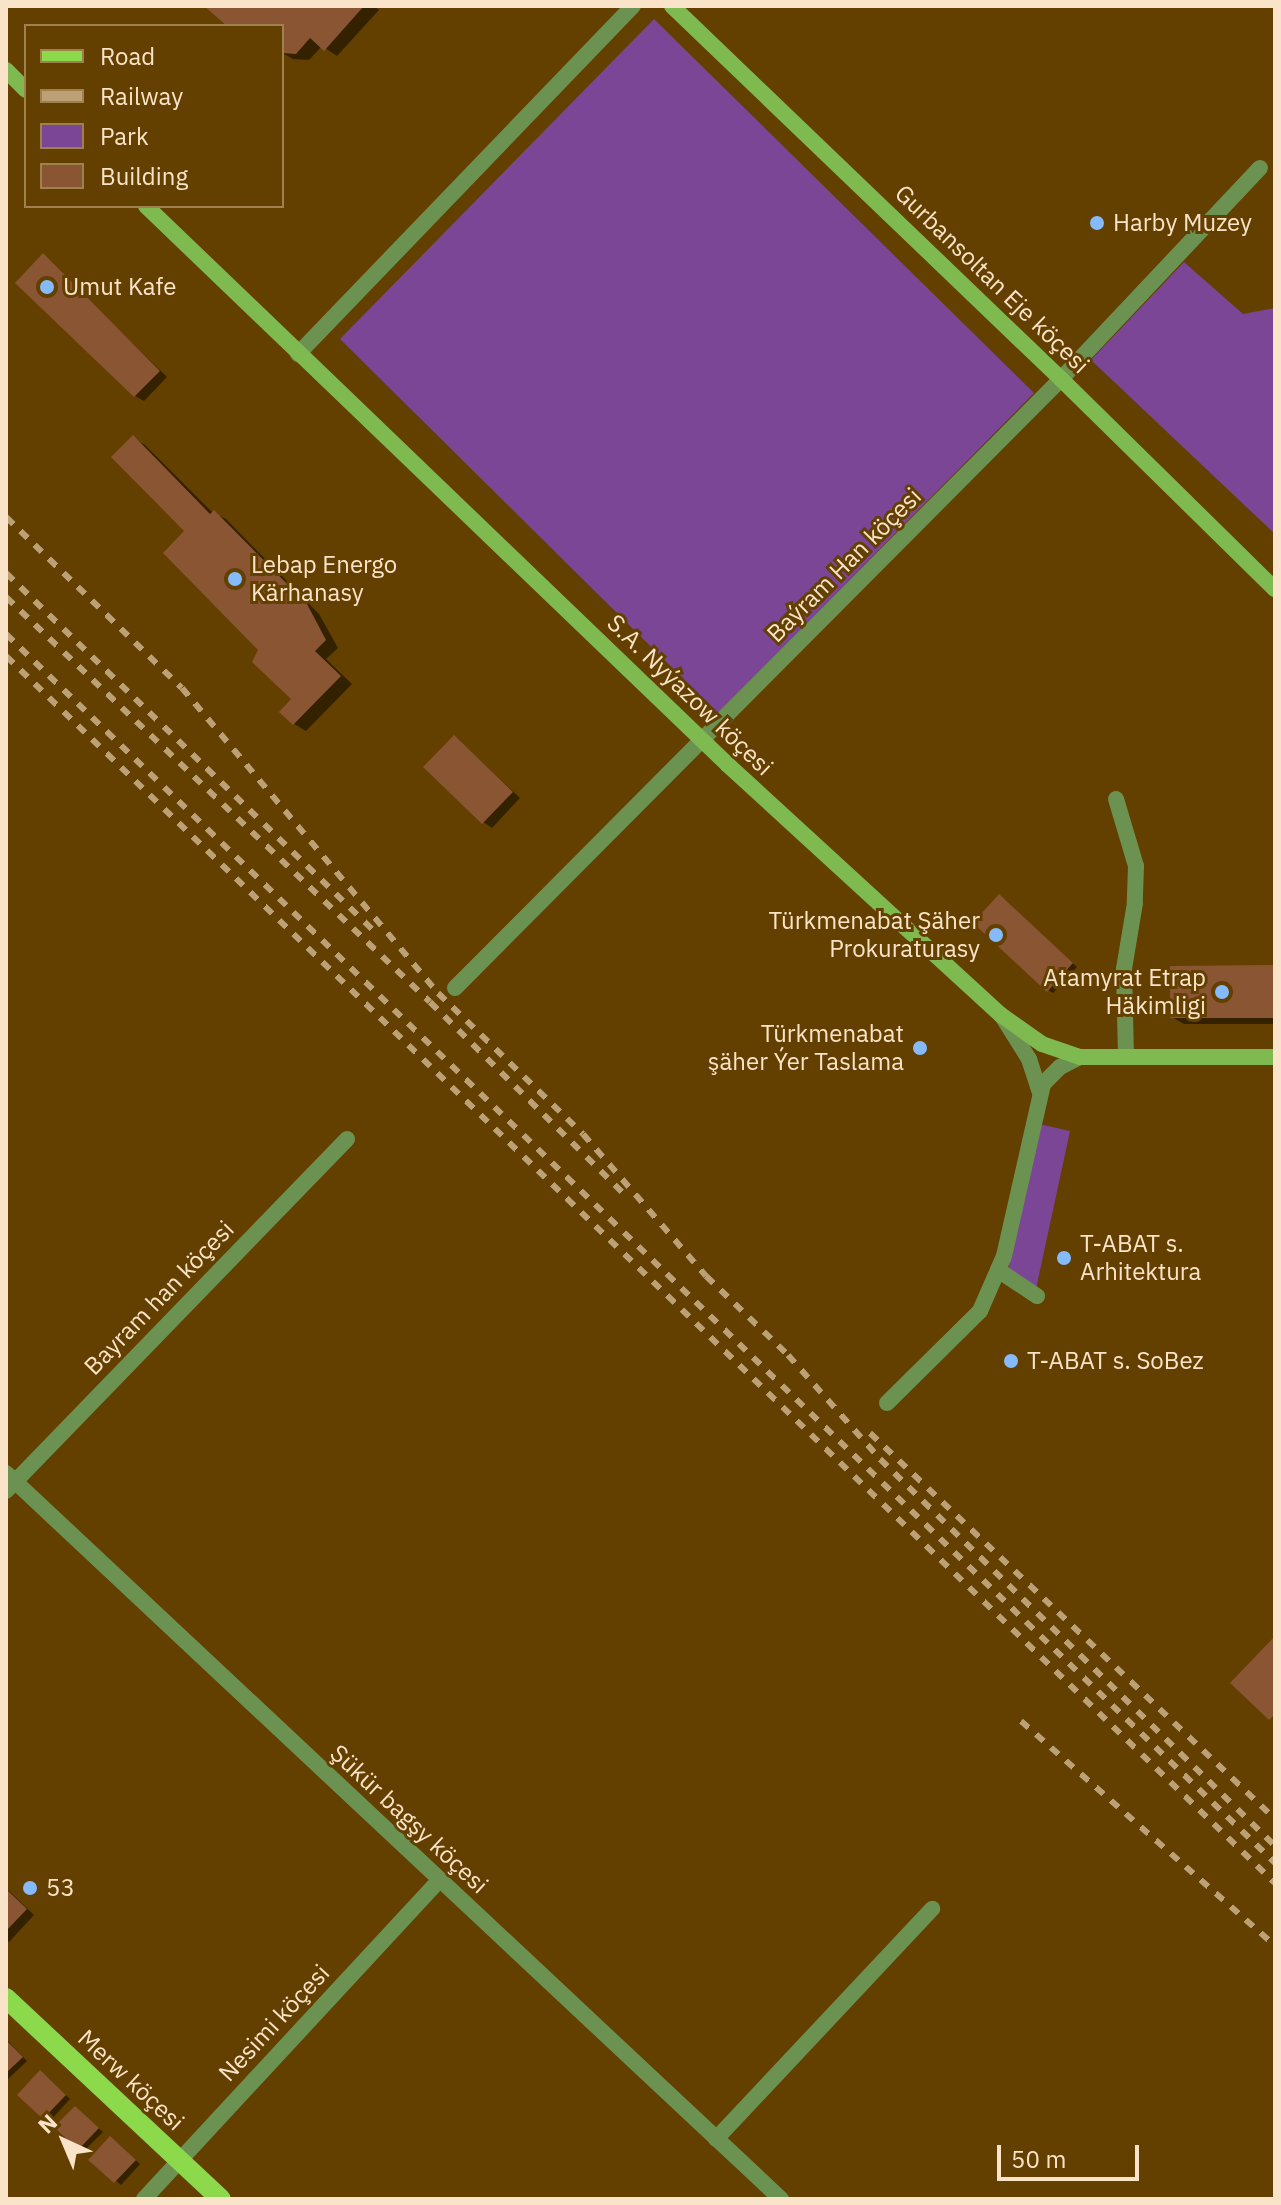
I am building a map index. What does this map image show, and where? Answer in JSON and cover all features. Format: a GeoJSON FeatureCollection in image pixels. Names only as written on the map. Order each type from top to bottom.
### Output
{"type":"FeatureCollection","features":[{"type":"Feature","properties":{"kind":"main road","name":"Merw köçesi"},"geometry":{"type":"LineString","coordinates":[[6,1998],[221,2199]]}},
{"type":"Feature","properties":{"kind":"street"},"geometry":{"type":"LineString","coordinates":[[298,354],[633,6]]}},
{"type":"Feature","properties":{"kind":"street","name":"Gurbansoltan Eje köçesi"},"geometry":{"type":"LineString","coordinates":[[672,6],[1275,589]]}},
{"type":"Feature","properties":{"kind":"street"},"geometry":{"type":"LineString","coordinates":[[6,70],[24,88]]}},
{"type":"Feature","properties":{"kind":"street","name":"Baýram Han köçesi"},"geometry":{"type":"LineString","coordinates":[[455,988],[1061,379],[1260,168]]}},
{"type":"Feature","properties":{"kind":"street","name":"S.A. Nyýazow köçesi"},"geometry":{"type":"LineString","coordinates":[[148,208],[703,741],[1001,1015],[1042,1044],[1080,1057],[1275,1057]]}},
{"type":"Feature","properties":{"kind":"street"},"geometry":{"type":"LineString","coordinates":[[1116,799],[1136,866],[1135,903],[1124,969],[1126,1057]]}},
{"type":"Feature","properties":{"kind":"street"},"geometry":{"type":"LineString","coordinates":[[1001,1015],[1029,1059],[1040,1093]]}},
{"type":"Feature","properties":{"kind":"street"},"geometry":{"type":"LineString","coordinates":[[887,1403],[980,1311],[998,1270],[1040,1093],[1053,1073],[1080,1057]]}},
{"type":"Feature","properties":{"kind":"street","name":"Bayram han köçesi"},"geometry":{"type":"LineString","coordinates":[[9,1482],[347,1139]]}},
{"type":"Feature","properties":{"kind":"street"},"geometry":{"type":"LineString","coordinates":[[998,1270],[1037,1296]]}},
{"type":"Feature","properties":{"kind":"street","name":"Şükür bagşy köçesi"},"geometry":{"type":"LineString","coordinates":[[9,1482],[781,2199]]}},
{"type":"Feature","properties":{"kind":"street","name":"Nesimi köçesi"},"geometry":{"type":"LineString","coordinates":[[144,2199],[439,1880]]}},
{"type":"Feature","properties":{"kind":"street"},"geometry":{"type":"LineString","coordinates":[[716,2139],[932,1909]]}},
{"type":"Feature","properties":{"kind":"green space"},"geometry":{"type":"Polygon","coordinates":[[[654,19],[1034,393],[718,713],[340,339],[654,19]]]}},
{"type":"Feature","properties":{"kind":"green space"},"geometry":{"type":"Polygon","coordinates":[[[1184,262],[1243,314],[1275,308],[1275,534],[1091,360],[1184,262]]]}},
{"type":"Feature","properties":{"kind":"green space"},"geometry":{"type":"Polygon","coordinates":[[[1039,1124],[1070,1131],[1036,1289],[1008,1270],[1039,1124]]]}},
{"type":"Feature","properties":{"kind":"building"},"geometry":{"type":"Polygon","coordinates":[[[204,6],[364,6],[324,51],[310,38],[296,54],[284,53],[284,24],[225,24],[204,6]]]}},
{"type":"Feature","properties":{"kind":"building"},"geometry":{"type":"Polygon","coordinates":[[[43,253],[160,371],[134,397],[15,283],[43,253]]]}},
{"type":"Feature","properties":{"kind":"building","name":"Lebap Energo Kärhanasy"},"geometry":{"type":"Polygon","coordinates":[[[133,435],[210,514],[214,510],[307,604],[326,640],[315,651],[341,676],[293,725],[279,712],[291,699],[252,662],[258,650],[163,553],[184,531],[111,457],[133,435]]]}},
{"type":"Feature","properties":{"kind":"building"},"geometry":{"type":"Polygon","coordinates":[[[454,735],[513,792],[482,824],[423,767],[454,735]]]}},
{"type":"Feature","properties":{"kind":"building"},"geometry":{"type":"Polygon","coordinates":[[[999,894],[1073,963],[1047,992],[973,923],[999,894]]]}},
{"type":"Feature","properties":{"kind":"building","name":"Atamyrat Etrap Häkimligi"},"geometry":{"type":"Polygon","coordinates":[[[1275,965],[1275,1018],[1170,1018],[1170,966],[1275,965]]]}},
{"type":"Feature","properties":{"kind":"building"},"geometry":{"type":"Polygon","coordinates":[[[1275,1636],[1275,1714],[1269,1720],[1230,1683],[1275,1636]]]}},
{"type":"Feature","properties":{"kind":"building"},"geometry":{"type":"Polygon","coordinates":[[[6,1889],[27,1909],[6,1931],[6,1889]]]}},
{"type":"Feature","properties":{"kind":"building"},"geometry":{"type":"Polygon","coordinates":[[[6,2040],[23,2057],[6,2073],[6,2040]]]}},
{"type":"Feature","properties":{"kind":"building"},"geometry":{"type":"Polygon","coordinates":[[[40,2070],[66,2095],[43,2119],[17,2095],[40,2070]]]}},
{"type":"Feature","properties":{"kind":"building"},"geometry":{"type":"Polygon","coordinates":[[[75,2106],[99,2128],[78,2150],[54,2127],[75,2106]]]}},
{"type":"Feature","properties":{"kind":"building"},"geometry":{"type":"Polygon","coordinates":[[[110,2136],[136,2160],[114,2183],[88,2160],[110,2136]]]}},
{"type":"Feature","properties":{"kind":"railway"},"geometry":{"type":"LineString","coordinates":[[6,517],[182,688],[438,993],[583,1134],[706,1276],[788,1355],[880,1459],[1275,1846]]}},
{"type":"Feature","properties":{"kind":"railway"},"geometry":{"type":"LineString","coordinates":[[6,573],[372,929]]}},
{"type":"Feature","properties":{"kind":"railway"},"geometry":{"type":"LineString","coordinates":[[6,597],[430,1002],[627,1197]]}},
{"type":"Feature","properties":{"kind":"railway"},"geometry":{"type":"LineString","coordinates":[[6,634],[1275,1863]]}},
{"type":"Feature","properties":{"kind":"railway"},"geometry":{"type":"LineString","coordinates":[[6,656],[1275,1883]]}},
{"type":"Feature","properties":{"kind":"railway"},"geometry":{"type":"LineString","coordinates":[[870,1433],[1275,1819]]}},
{"type":"Feature","properties":{"kind":"railway"},"geometry":{"type":"LineString","coordinates":[[1021,1721],[1275,1946]]}},
{"type":"Feature","properties":{"kind":"place","name":"Harby Muzey"},"geometry":{"type":"Point","coordinates":[1097,223]}},
{"type":"Feature","properties":{"kind":"place","name":"Umut Kafe"},"geometry":{"type":"Point","coordinates":[47,287]}},
{"type":"Feature","properties":{"kind":"place","name":"Lebap Energo Kärhanasy"},"geometry":{"type":"Point","coordinates":[235,579]}},
{"type":"Feature","properties":{"kind":"place","name":"Türkmenabat Şäher Prokuraturasy"},"geometry":{"type":"Point","coordinates":[996,935]}},
{"type":"Feature","properties":{"kind":"place","name":"Atamyrat Etrap Häkimligi"},"geometry":{"type":"Point","coordinates":[1222,992]}},
{"type":"Feature","properties":{"kind":"place","name":"Türkmenabat şäher Ýer Taslama"},"geometry":{"type":"Point","coordinates":[920,1048]}},
{"type":"Feature","properties":{"kind":"place","name":"T-ABAT s. Arhitektura"},"geometry":{"type":"Point","coordinates":[1064,1258]}},
{"type":"Feature","properties":{"kind":"place","name":"T-ABAT s. SoBez"},"geometry":{"type":"Point","coordinates":[1011,1361]}},
{"type":"Feature","properties":{"kind":"place","name":"53"},"geometry":{"type":"Point","coordinates":[30,1888]}}]}
